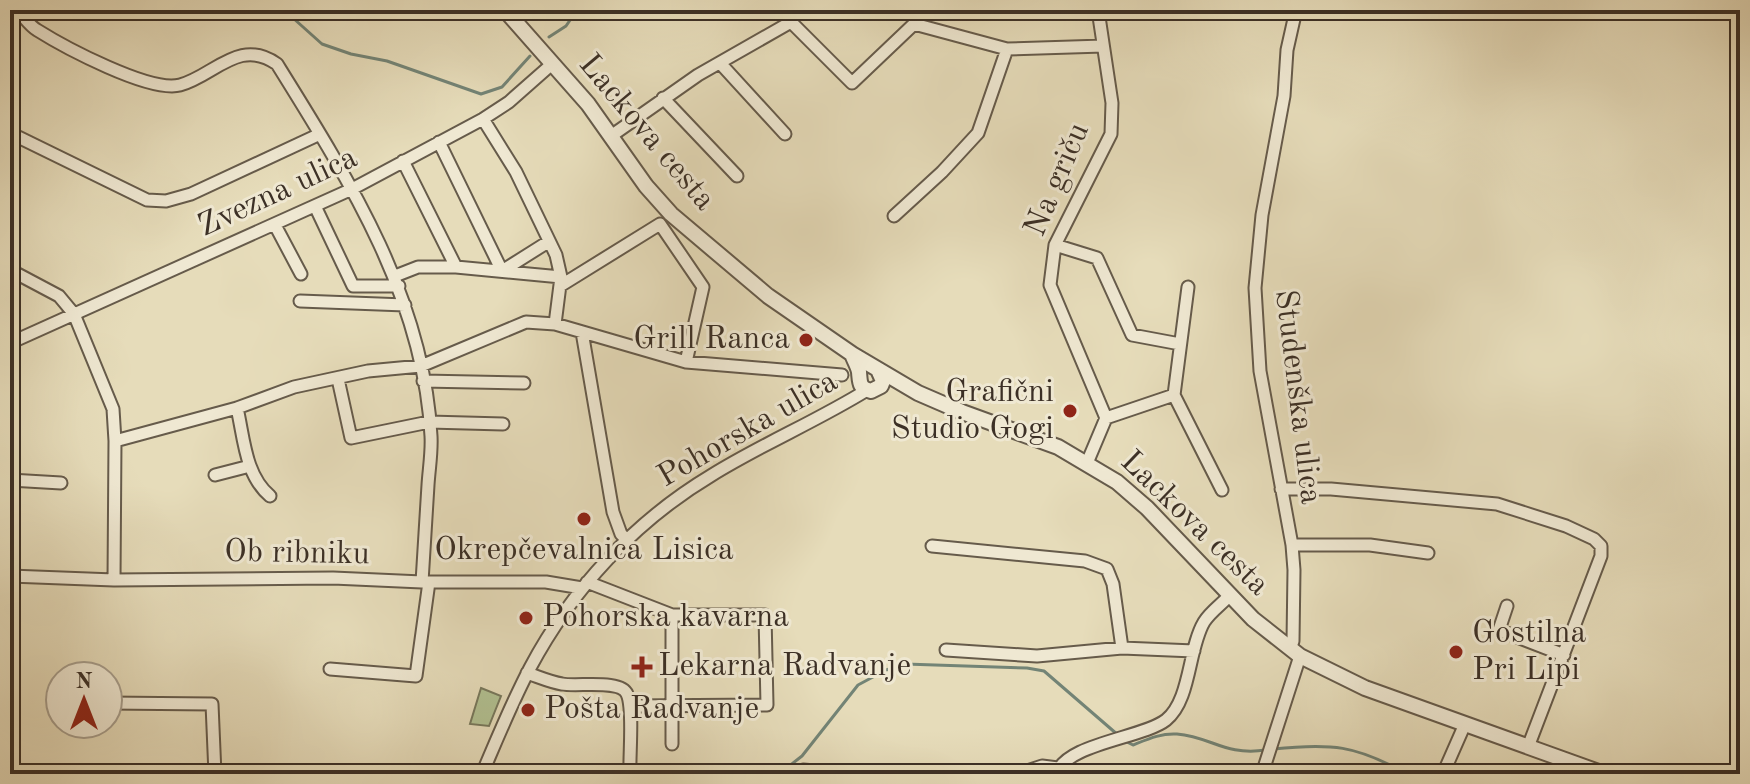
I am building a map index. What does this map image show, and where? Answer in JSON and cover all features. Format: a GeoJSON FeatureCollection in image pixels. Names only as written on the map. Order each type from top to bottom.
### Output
{"type":"FeatureCollection","features":[{"type":"Feature","properties":{"kind":"street","name":"Lackova cesta"},"geometry":{"type":"LineString","coordinates":[[505,10],[611,136],[646,186],[671,214],[768,296],[852,354],[869,379],[901,394],[962,412],[1058,447],[1117,482],[1147,508],[1253,619],[1295,652],[1365,688],[1604,774]]}},
{"type":"Feature","properties":{"kind":"street"},"geometry":{"type":"LineString","coordinates":[[784,10],[791,22],[852,83],[914,24],[1007,49],[1103,46]]}},
{"type":"Feature","properties":{"kind":"street","name":"Na griču"},"geometry":{"type":"LineString","coordinates":[[1098,10],[1112,103],[1111,134],[1055,245],[1050,285],[1106,418]]}},
{"type":"Feature","properties":{"kind":"street","name":"Studenška ulica"},"geometry":{"type":"LineString","coordinates":[[1262,774],[1295,652],[1294,570],[1260,371],[1255,288],[1262,215],[1296,10]]}},
{"type":"Feature","properties":{"kind":"street"},"geometry":{"type":"LineString","coordinates":[[17,14],[34,29],[125,74],[158,86],[181,85],[231,59],[254,54],[277,64],[352,189],[397,281],[421,366],[431,437],[425,582],[416,676],[330,669]]}},
{"type":"Feature","properties":{"kind":"street"},"geometry":{"type":"LineString","coordinates":[[611,136],[663,98],[791,22]]}},
{"type":"Feature","properties":{"kind":"street"},"geometry":{"type":"LineString","coordinates":[[894,216],[942,172],[978,133],[1007,49]]}},
{"type":"Feature","properties":{"kind":"street"},"geometry":{"type":"LineString","coordinates":[[720,63],[785,134]]}},
{"type":"Feature","properties":{"kind":"street","name":"Zvezna ulica"},"geometry":{"type":"LineString","coordinates":[[10,343],[352,189],[483,119],[509,102],[552,64]]}},
{"type":"Feature","properties":{"kind":"street"},"geometry":{"type":"LineString","coordinates":[[663,98],[737,176]]}},
{"type":"Feature","properties":{"kind":"street"},"geometry":{"type":"LineString","coordinates":[[483,119],[516,172],[556,255],[560,281],[555,324]]}},
{"type":"Feature","properties":{"kind":"street"},"geometry":{"type":"LineString","coordinates":[[10,133],[147,200],[166,201],[191,194],[320,134]]}},
{"type":"Feature","properties":{"kind":"street"},"geometry":{"type":"LineString","coordinates":[[439,142],[502,271]]}},
{"type":"Feature","properties":{"kind":"street"},"geometry":{"type":"LineString","coordinates":[[403,161],[456,267]]}},
{"type":"Feature","properties":{"kind":"street"},"geometry":{"type":"LineString","coordinates":[[315,206],[353,286],[397,281],[418,267],[502,271],[560,281],[660,224],[703,287],[686,362]]}},
{"type":"Feature","properties":{"kind":"street"},"geometry":{"type":"LineString","coordinates":[[275,225],[301,274]]}},
{"type":"Feature","properties":{"kind":"street"},"geometry":{"type":"LineString","coordinates":[[502,271],[548,242]]}},
{"type":"Feature","properties":{"kind":"street"},"geometry":{"type":"LineString","coordinates":[[1055,245],[1097,258],[1132,335],[1180,344]]}},
{"type":"Feature","properties":{"kind":"street"},"geometry":{"type":"LineString","coordinates":[[10,270],[59,296],[74,314],[113,409],[114,580]]}},
{"type":"Feature","properties":{"kind":"street"},"geometry":{"type":"LineString","coordinates":[[1188,287],[1174,395],[1222,490]]}},
{"type":"Feature","properties":{"kind":"street"},"geometry":{"type":"LineString","coordinates":[[300,301],[405,305]]}},
{"type":"Feature","properties":{"kind":"street"},"geometry":{"type":"LineString","coordinates":[[115,441],[237,408],[294,387],[368,371],[421,366],[526,322],[555,324],[686,362],[842,375]]}},
{"type":"Feature","properties":{"kind":"street"},"geometry":{"type":"LineString","coordinates":[[582,332],[613,512],[621,534],[627,540]]}},
{"type":"Feature","properties":{"kind":"street"},"geometry":{"type":"LineString","coordinates":[[338,379],[351,438],[429,422],[503,424]]}},
{"type":"Feature","properties":{"kind":"street","name":"Pohorska ulica"},"geometry":{"type":"LineString","coordinates":[[482,774],[527,673],[556,623],[584,585],[627,540],[667,505],[713,473],[848,400],[869,379]]}},
{"type":"Feature","properties":{"kind":"street"},"geometry":{"type":"LineString","coordinates":[[423,381],[524,383]]}},
{"type":"Feature","properties":{"kind":"street"},"geometry":{"type":"LineString","coordinates":[[1087,463],[1106,418],[1174,395]]}},
{"type":"Feature","properties":{"kind":"street"},"geometry":{"type":"LineString","coordinates":[[237,408],[257,485],[270,496]]}},
{"type":"Feature","properties":{"kind":"street"},"geometry":{"type":"LineString","coordinates":[[215,475],[250,466]]}},
{"type":"Feature","properties":{"kind":"street"},"geometry":{"type":"LineString","coordinates":[[10,480],[61,483]]}},
{"type":"Feature","properties":{"kind":"street"},"geometry":{"type":"LineString","coordinates":[[1281,489],[1331,489],[1497,504],[1566,526],[1594,539],[1601,546],[1601,556],[1528,747]]}},
{"type":"Feature","properties":{"kind":"street"},"geometry":{"type":"LineString","coordinates":[[1292,545],[1370,545],[1428,553]]}},
{"type":"Feature","properties":{"kind":"street"},"geometry":{"type":"LineString","coordinates":[[932,546],[1085,561],[1107,569],[1113,584],[1122,648]]}},
{"type":"Feature","properties":{"kind":"street","name":"Ob ribniku"},"geometry":{"type":"LineString","coordinates":[[10,576],[114,580],[333,578],[584,585]]}},
{"type":"Feature","properties":{"kind":"street"},"geometry":{"type":"LineString","coordinates":[[584,585],[672,615],[765,615],[767,705],[630,706]]}},
{"type":"Feature","properties":{"kind":"street"},"geometry":{"type":"LineString","coordinates":[[1018,774],[1042,766],[1057,771],[1081,751],[1159,724],[1172,714],[1187,680],[1204,621],[1230,595]]}},
{"type":"Feature","properties":{"kind":"street"},"geometry":{"type":"LineString","coordinates":[[1507,606],[1499,630],[1564,655]]}},
{"type":"Feature","properties":{"kind":"street"},"geometry":{"type":"LineString","coordinates":[[672,615],[672,744]]}},
{"type":"Feature","properties":{"kind":"street"},"geometry":{"type":"LineString","coordinates":[[946,650],[1037,656],[1122,648],[1194,651]]}},
{"type":"Feature","properties":{"kind":"street"},"geometry":{"type":"LineString","coordinates":[[527,673],[566,685],[614,685],[623,688],[630,706],[630,774]]}},
{"type":"Feature","properties":{"kind":"street"},"geometry":{"type":"LineString","coordinates":[[124,703],[212,704],[215,774]]}},
{"type":"Feature","properties":{"kind":"street"},"geometry":{"type":"LineString","coordinates":[[1443,774],[1465,724]]}},
{"type":"Feature","properties":{"kind":"street"},"geometry":{"type":"LineString","coordinates":[[803,770],[853,774]]}},
{"type":"Feature","properties":{"kind":"green space"},"geometry":{"type":"Polygon","coordinates":[[[481,688],[501,696],[489,726],[470,724],[481,688]]]}},
{"type":"Feature","properties":{"kind":"waterway"},"geometry":{"type":"LineString","coordinates":[[279,10],[293,18],[322,44],[387,61],[481,94],[502,87],[530,56]]}},
{"type":"Feature","properties":{"kind":"waterway"},"geometry":{"type":"LineString","coordinates":[[549,37],[566,26],[577,10]]}},
{"type":"Feature","properties":{"kind":"waterway"},"geometry":{"type":"LineString","coordinates":[[779,774],[802,756],[858,685],[905,664],[1044,671],[1118,735]]}},
{"type":"Feature","properties":{"kind":"waterway"},"geometry":{"type":"LineString","coordinates":[[1123,740],[1133,745],[1160,735],[1177,734],[1239,750],[1266,750]]}},
{"type":"Feature","properties":{"kind":"waterway"},"geometry":{"type":"LineString","coordinates":[[1273,749],[1311,746],[1343,748],[1373,757],[1407,774]]}},
{"type":"Feature","properties":{"kind":"place","name":"Grill Ranca"},"geometry":{"type":"Point","coordinates":[806,340]}},
{"type":"Feature","properties":{"kind":"place","name":"Grafični Studio Gogi"},"geometry":{"type":"Point","coordinates":[1070,411]}},
{"type":"Feature","properties":{"kind":"place","name":"Okrepčevalnica Lisica"},"geometry":{"type":"Point","coordinates":[584,519]}},
{"type":"Feature","properties":{"kind":"place","name":"Pohorska kavarna"},"geometry":{"type":"Point","coordinates":[526,618]}},
{"type":"Feature","properties":{"kind":"place","name":"Gostilna Pri Lipi"},"geometry":{"type":"Point","coordinates":[1456,652]}},
{"type":"Feature","properties":{"kind":"place","name":"Lekarna Radvanje"},"geometry":{"type":"Point","coordinates":[642,667]}},
{"type":"Feature","properties":{"kind":"place","name":"Pošta Radvanje"},"geometry":{"type":"Point","coordinates":[528,710]}}]}
